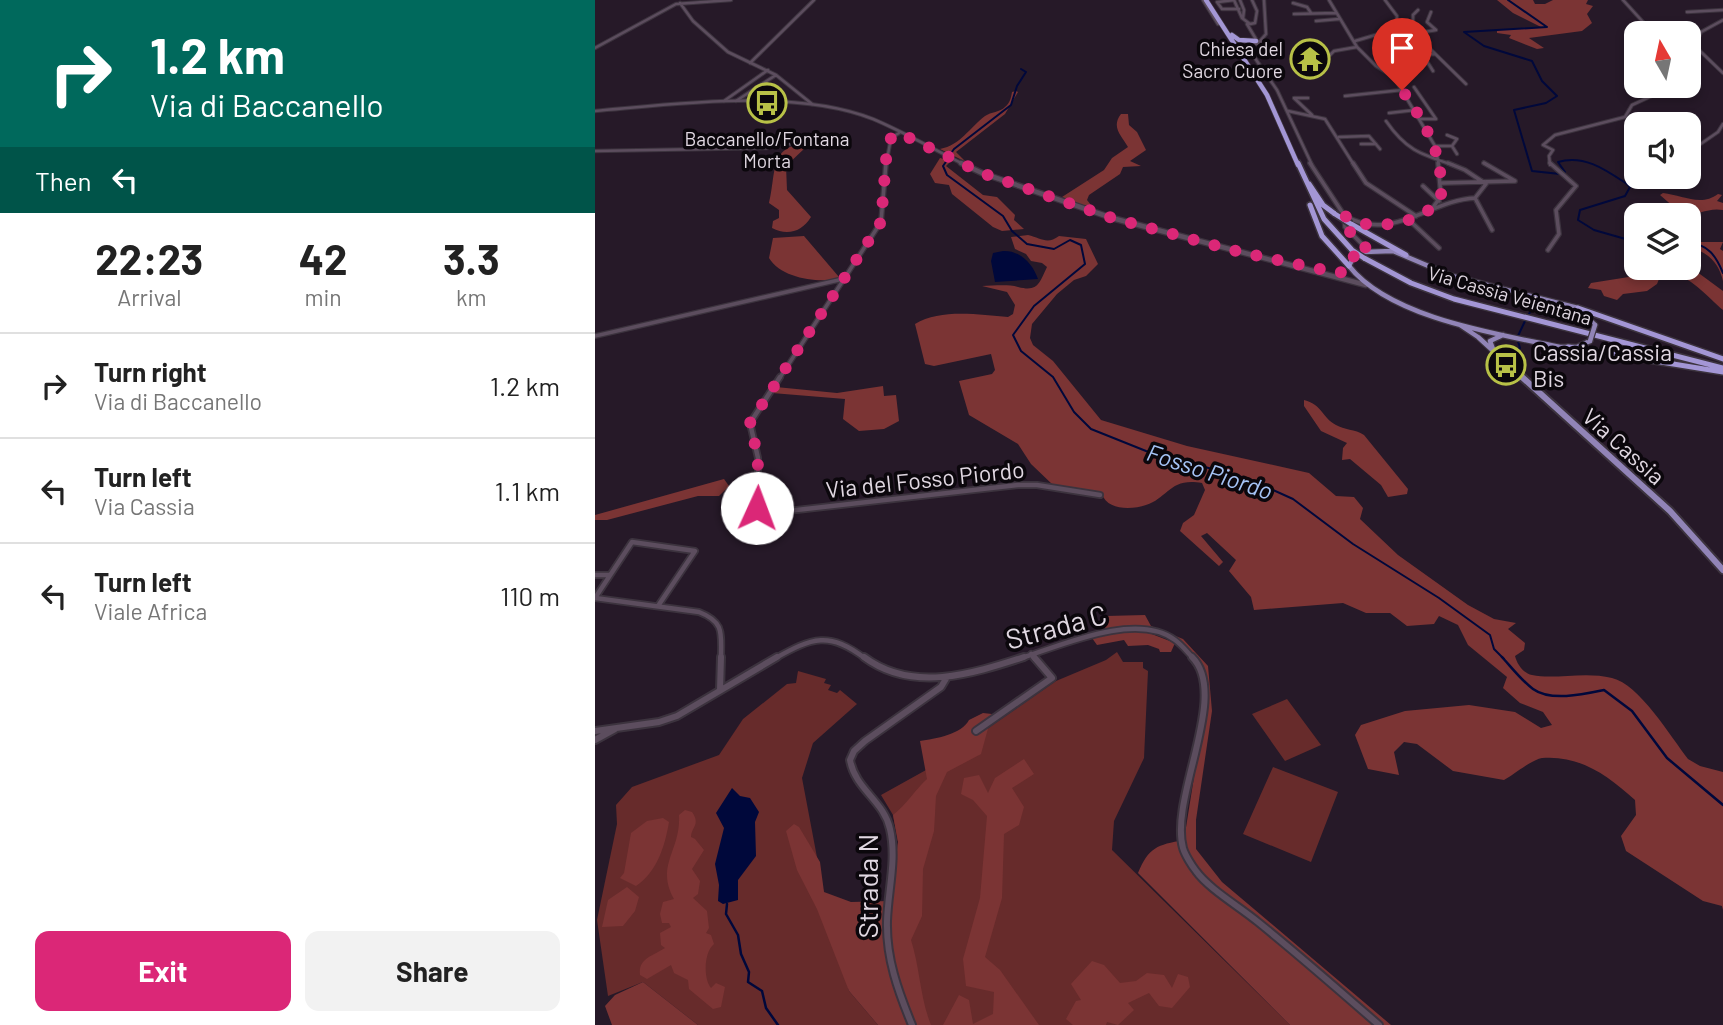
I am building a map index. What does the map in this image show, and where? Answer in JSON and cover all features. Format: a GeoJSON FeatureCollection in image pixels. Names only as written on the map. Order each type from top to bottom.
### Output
{"type":"FeatureCollection","features":[{"type":"Feature","properties":{"kind":"highway"},"geometry":{"type":"LineString","coordinates":[[1206,0],[1242,53]]}},
{"type":"Feature","properties":{"kind":"highway"},"geometry":{"type":"LineString","coordinates":[[1206,0],[1232,41]]}},
{"type":"Feature","properties":{"kind":"highway"},"geometry":{"type":"LineString","coordinates":[[1218,24],[1242,53]]}},
{"type":"Feature","properties":{"kind":"highway"},"geometry":{"type":"LineString","coordinates":[[1232,35],[1239,40],[1256,42]]}},
{"type":"Feature","properties":{"kind":"highway"},"geometry":{"type":"LineString","coordinates":[[1242,53],[1245,45],[1256,42]]}},
{"type":"Feature","properties":{"kind":"highway","name":"Via Cassia Veientana"},"geometry":{"type":"LineString","coordinates":[[1242,53],[1277,112],[1326,225],[1353,249],[1429,290],[1723,368]]}},
{"type":"Feature","properties":{"kind":"highway"},"geometry":{"type":"LineString","coordinates":[[1306,181],[1335,215],[1406,254]]}},
{"type":"Feature","properties":{"kind":"highway"},"geometry":{"type":"LineString","coordinates":[[1306,181],[1307,199],[1322,236],[1342,254],[1349,266]]}},
{"type":"Feature","properties":{"kind":"highway"},"geometry":{"type":"LineString","coordinates":[[1578,308],[1723,359]]}},
{"type":"Feature","properties":{"kind":"highway"},"geometry":{"type":"LineString","coordinates":[[1568,347],[1723,368]]}},
{"type":"Feature","properties":{"kind":"main road"},"geometry":{"type":"LineString","coordinates":[[1349,266],[1354,256],[1386,250],[1406,254],[1452,276],[1578,308]]}},
{"type":"Feature","properties":{"kind":"main road","name":"Via Cassia"},"geometry":{"type":"LineString","coordinates":[[1349,266],[1353,274],[1366,285],[1404,306],[1465,327],[1670,511],[1723,570]]}},
{"type":"Feature","properties":{"kind":"main road","name":"Via Cassia"},"geometry":{"type":"LineString","coordinates":[[1442,318],[1568,347],[1590,341],[1595,325],[1578,308]]}},
{"type":"Feature","properties":{"kind":"main road"},"geometry":{"type":"LineString","coordinates":[[1496,354],[1490,343],[1492,338],[1516,336]]}},
{"type":"Feature","properties":{"kind":"street"},"geometry":{"type":"LineString","coordinates":[[595,48],[680,3],[731,0]]}},
{"type":"Feature","properties":{"kind":"street"},"geometry":{"type":"LineString","coordinates":[[750,63],[814,0]]}},
{"type":"Feature","properties":{"kind":"street"},"geometry":{"type":"LineString","coordinates":[[1206,0],[1218,24]]}},
{"type":"Feature","properties":{"kind":"street"},"geometry":{"type":"LineString","coordinates":[[1219,1],[1234,0],[1256,42]]}},
{"type":"Feature","properties":{"kind":"street"},"geometry":{"type":"LineString","coordinates":[[1240,0],[1244,10],[1243,18]]}},
{"type":"Feature","properties":{"kind":"street"},"geometry":{"type":"LineString","coordinates":[[1247,26],[1255,23],[1257,11],[1252,0]]}},
{"type":"Feature","properties":{"kind":"street"},"geometry":{"type":"LineString","coordinates":[[1329,0],[1345,31],[1357,47],[1376,66],[1393,76],[1416,110],[1435,146],[1442,183],[1439,201],[1433,207]]}},
{"type":"Feature","properties":{"kind":"street"},"geometry":{"type":"LineString","coordinates":[[1385,0],[1397,16],[1396,29]]}},
{"type":"Feature","properties":{"kind":"street"},"geometry":{"type":"LineString","coordinates":[[1623,0],[1642,21]]}},
{"type":"Feature","properties":{"kind":"street"},"geometry":{"type":"LineString","coordinates":[[1219,1],[1226,10],[1239,9]]}},
{"type":"Feature","properties":{"kind":"street"},"geometry":{"type":"LineString","coordinates":[[1263,1],[1266,34],[1250,51],[1289,113],[1307,159],[1344,215],[1357,222],[1410,221],[1453,199],[1475,198],[1485,188],[1486,184],[1458,165],[1403,144],[1386,121]]}},
{"type":"Feature","properties":{"kind":"street"},"geometry":{"type":"LineString","coordinates":[[680,3],[693,20],[720,45],[776,75],[798,94],[813,102],[812,104]]}},
{"type":"Feature","properties":{"kind":"street"},"geometry":{"type":"LineString","coordinates":[[1293,3],[1307,7],[1311,14]]}},
{"type":"Feature","properties":{"kind":"street"},"geometry":{"type":"LineString","coordinates":[[1418,10],[1413,15],[1413,24],[1426,32]]}},
{"type":"Feature","properties":{"kind":"street"},"geometry":{"type":"LineString","coordinates":[[1687,12],[1723,10]]}},
{"type":"Feature","properties":{"kind":"street"},"geometry":{"type":"LineString","coordinates":[[1413,34],[1436,30],[1427,22],[1431,12]]}},
{"type":"Feature","properties":{"kind":"street"},"geometry":{"type":"LineString","coordinates":[[1294,14],[1336,13]]}},
{"type":"Feature","properties":{"kind":"street"},"geometry":{"type":"LineString","coordinates":[[1316,21],[1339,19]]}},
{"type":"Feature","properties":{"kind":"street"},"geometry":{"type":"LineString","coordinates":[[1701,33],[1723,20]]}},
{"type":"Feature","properties":{"kind":"street"},"geometry":{"type":"LineString","coordinates":[[1355,41],[1396,29],[1413,34],[1466,84]]}},
{"type":"Feature","properties":{"kind":"street"},"geometry":{"type":"LineString","coordinates":[[1317,74],[1314,71],[1334,51],[1357,47]]}},
{"type":"Feature","properties":{"kind":"street"},"geometry":{"type":"LineString","coordinates":[[1433,71],[1423,55],[1436,54]]}},
{"type":"Feature","properties":{"kind":"street"},"geometry":{"type":"LineString","coordinates":[[1701,55],[1723,73]]}},
{"type":"Feature","properties":{"kind":"street"},"geometry":{"type":"LineString","coordinates":[[724,101],[768,70]]}},
{"type":"Feature","properties":{"kind":"street"},"geometry":{"type":"LineString","coordinates":[[736,101],[776,75]]}},
{"type":"Feature","properties":{"kind":"street"},"geometry":{"type":"LineString","coordinates":[[1414,87],[1436,119],[1421,119]]}},
{"type":"Feature","properties":{"kind":"street"},"geometry":{"type":"LineString","coordinates":[[1345,96],[1402,90]]}},
{"type":"Feature","properties":{"kind":"street"},"geometry":{"type":"LineString","coordinates":[[1308,99],[1294,98],[1313,115]]}},
{"type":"Feature","properties":{"kind":"street"},"geometry":{"type":"LineString","coordinates":[[1548,250],[1559,233],[1556,210],[1576,186],[1550,165],[1549,156],[1553,150],[1543,145],[1555,135],[1625,117],[1632,105],[1647,98]]}},
{"type":"Feature","properties":{"kind":"street"},"geometry":{"type":"LineString","coordinates":[[595,111],[724,101],[812,104],[865,116],[982,173],[1112,218],[1330,273],[1366,285]]}},
{"type":"Feature","properties":{"kind":"street"},"geometry":{"type":"LineString","coordinates":[[1389,113],[1416,110]]}},
{"type":"Feature","properties":{"kind":"street"},"geometry":{"type":"LineString","coordinates":[[1289,113],[1325,118],[1366,183],[1416,216]]}},
{"type":"Feature","properties":{"kind":"street"},"geometry":{"type":"LineString","coordinates":[[1701,144],[1723,124]]}},
{"type":"Feature","properties":{"kind":"street","name":"Via del Fosso Piordo"},"geometry":{"type":"LineString","coordinates":[[899,133],[891,138],[887,148],[881,221],[750,423],[758,458],[759,512],[770,513],[1018,485],[1037,485],[1100,495]]}},
{"type":"Feature","properties":{"kind":"street"},"geometry":{"type":"LineString","coordinates":[[1447,135],[1457,139],[1452,146]]}},
{"type":"Feature","properties":{"kind":"street"},"geometry":{"type":"LineString","coordinates":[[1338,137],[1368,136],[1380,149]]}},
{"type":"Feature","properties":{"kind":"street"},"geometry":{"type":"LineString","coordinates":[[595,151],[767,148],[769,144],[796,144]]}},
{"type":"Feature","properties":{"kind":"street"},"geometry":{"type":"LineString","coordinates":[[1360,144],[1377,144]]}},
{"type":"Feature","properties":{"kind":"street"},"geometry":{"type":"LineString","coordinates":[[1435,146],[1452,146]]}},
{"type":"Feature","properties":{"kind":"street"},"geometry":{"type":"LineString","coordinates":[[1452,146],[1457,154]]}},
{"type":"Feature","properties":{"kind":"street"},"geometry":{"type":"LineString","coordinates":[[1442,183],[1515,181],[1484,163]]}},
{"type":"Feature","properties":{"kind":"street"},"geometry":{"type":"LineString","coordinates":[[1423,186],[1439,201]]}},
{"type":"Feature","properties":{"kind":"street"},"geometry":{"type":"LineString","coordinates":[[1475,198],[1492,230]]}},
{"type":"Feature","properties":{"kind":"street"},"geometry":{"type":"LineString","coordinates":[[1344,215],[1345,227],[1367,255]]}},
{"type":"Feature","properties":{"kind":"street"},"geometry":{"type":"LineString","coordinates":[[1410,221],[1439,248]]}},
{"type":"Feature","properties":{"kind":"street"},"geometry":{"type":"LineString","coordinates":[[1330,273],[1345,272],[1349,266]]}},
{"type":"Feature","properties":{"kind":"street"},"geometry":{"type":"LineString","coordinates":[[595,336],[844,279]]}},
{"type":"Feature","properties":{"kind":"street"},"geometry":{"type":"LineString","coordinates":[[658,606],[695,551],[632,542],[595,598],[699,612],[717,620],[722,653],[720,691]]}},
{"type":"Feature","properties":{"kind":"street"},"geometry":{"type":"LineString","coordinates":[[595,575],[610,575]]}},
{"type":"Feature","properties":{"kind":"street","name":"Strada C"},"geometry":{"type":"LineString","coordinates":[[595,731],[664,721],[797,645],[821,638],[846,642],[871,665],[887,673],[909,677],[947,677],[1104,633],[1129,629],[1161,634],[1188,651],[1200,667],[1205,692],[1181,820],[1181,841],[1186,859],[1197,873],[1379,1025]]}},
{"type":"Feature","properties":{"kind":"street"},"geometry":{"type":"LineString","coordinates":[[976,731],[1052,678],[1031,654]]}},
{"type":"Feature","properties":{"kind":"street","name":"Strada N"},"geometry":{"type":"LineString","coordinates":[[912,1025],[892,972],[888,946],[891,829],[878,802],[855,780],[850,760],[861,743],[941,687],[947,677]]}},
{"type":"Feature","properties":{"kind":"street","name":"Strada C"},"geometry":{"type":"LineString","coordinates":[[595,740],[619,727]]}},
{"type":"Feature","properties":{"kind":"street"},"geometry":{"type":"LineString","coordinates":[[595,731],[595,740]]}},
{"type":"Feature","properties":{"kind":"shaded area"},"geometry":{"type":"Polygon","coordinates":[[[1497,0],[1533,0],[1535,4],[1545,4],[1553,0],[1588,0],[1586,4],[1593,6],[1587,14],[1592,23],[1582,31],[1529,38],[1544,48],[1537,49],[1509,38],[1511,35],[1497,33],[1497,30],[1541,27],[1513,13],[1497,0]]]}},
{"type":"Feature","properties":{"kind":"shaded area"},"geometry":{"type":"Polygon","coordinates":[[[1012,92],[1018,92],[1005,114],[956,152],[966,162],[940,149],[954,144],[985,116],[1003,109],[1012,92]]]}},
{"type":"Feature","properties":{"kind":"shaded area"},"geometry":{"type":"Polygon","coordinates":[[[1121,114],[1128,114],[1129,125],[1137,132],[1146,150],[1130,161],[1141,166],[1123,167],[1120,174],[1089,195],[1087,200],[1091,205],[1082,205],[1062,197],[1104,170],[1112,158],[1128,147],[1117,127],[1121,114]]]}},
{"type":"Feature","properties":{"kind":"shaded area"},"geometry":{"type":"Polygon","coordinates":[[[804,144],[805,148],[786,166],[787,190],[811,217],[799,229],[783,232],[772,228],[773,221],[779,218],[779,210],[769,203],[776,164],[785,150],[804,144]]]}},
{"type":"Feature","properties":{"kind":"shaded area"},"geometry":{"type":"Polygon","coordinates":[[[940,158],[951,161],[946,166],[983,195],[997,197],[1015,215],[1014,220],[1024,229],[1002,231],[993,227],[952,194],[949,185],[935,183],[930,174],[940,158]]]}},
{"type":"Feature","properties":{"kind":"shaded area"},"geometry":{"type":"Polygon","coordinates":[[[1663,193],[1705,200],[1718,194],[1722,195],[1717,201],[1723,203],[1723,210],[1701,212],[1701,203],[1669,203],[1660,195],[1663,193]]]}},
{"type":"Feature","properties":{"kind":"shaded area"},"geometry":{"type":"Polygon","coordinates":[[[1028,235],[1047,240],[1059,236],[1086,239],[1098,264],[1086,276],[1074,280],[1057,294],[1032,324],[1030,338],[1033,345],[1053,361],[1101,420],[1187,446],[1309,473],[1336,496],[1354,497],[1363,508],[1360,519],[1398,555],[1468,605],[1494,619],[1516,623],[1508,629],[1525,643],[1524,650],[1515,656],[1526,672],[1550,677],[1601,676],[1622,682],[1654,712],[1688,759],[1700,766],[1723,772],[1723,910],[1722,906],[1703,901],[1626,851],[1621,836],[1636,815],[1635,800],[1604,775],[1581,764],[1556,758],[1542,758],[1504,780],[1453,771],[1417,744],[1404,742],[1394,752],[1399,775],[1368,769],[1355,735],[1361,725],[1405,711],[1469,705],[1515,712],[1541,728],[1552,725],[1543,712],[1520,703],[1503,688],[1507,677],[1468,645],[1458,625],[1439,616],[1434,624],[1407,626],[1390,613],[1366,613],[1343,603],[1254,610],[1251,597],[1229,571],[1236,560],[1207,533],[1201,536],[1223,562],[1219,566],[1180,531],[1183,523],[1194,515],[1205,490],[1202,483],[1176,485],[1153,502],[1140,507],[1114,506],[1102,494],[1053,485],[1031,464],[1018,444],[969,415],[959,381],[992,374],[995,370],[991,354],[934,366],[925,364],[915,324],[948,314],[1008,317],[1013,314],[1015,305],[1007,292],[982,286],[1030,288],[1037,285],[1047,267],[1031,261],[1026,254],[1015,249],[1011,237],[1028,235]]]}},
{"type":"Feature","properties":{"kind":"shaded area"},"geometry":{"type":"Polygon","coordinates":[[[804,236],[839,277],[837,279],[800,278],[782,270],[769,258],[773,238],[804,236]]]}},
{"type":"Feature","properties":{"kind":"shaded area"},"geometry":{"type":"Polygon","coordinates":[[[1701,242],[1723,242],[1720,249],[1723,251],[1723,281],[1719,269],[1702,252],[1701,242]]]}},
{"type":"Feature","properties":{"kind":"shaded area"},"geometry":{"type":"Polygon","coordinates":[[[993,253],[1015,253],[1025,259],[1038,279],[995,282],[991,261],[993,253]]]}},
{"type":"Feature","properties":{"kind":"shaded area"},"geometry":{"type":"Polygon","coordinates":[[[1701,275],[1723,291],[1723,310],[1688,280],[1701,280],[1701,275]]]}},
{"type":"Feature","properties":{"kind":"shaded area"},"geometry":{"type":"Polygon","coordinates":[[[1624,278],[1624,280],[1659,280],[1647,291],[1623,294],[1617,300],[1604,296],[1601,290],[1588,288],[1591,283],[1624,278]]]}},
{"type":"Feature","properties":{"kind":"shaded area"},"geometry":{"type":"Polygon","coordinates":[[[883,386],[884,396],[896,395],[899,421],[884,429],[859,431],[843,419],[845,399],[772,393],[776,387],[837,393],[883,386]]]}},
{"type":"Feature","properties":{"kind":"shaded area"},"geometry":{"type":"Polygon","coordinates":[[[1304,400],[1319,408],[1336,425],[1364,435],[1408,489],[1407,494],[1388,497],[1381,485],[1350,459],[1342,460],[1343,448],[1347,443],[1321,431],[1304,406],[1304,400]]]}},
{"type":"Feature","properties":{"kind":"shaded area"},"geometry":{"type":"Polygon","coordinates":[[[724,479],[729,486],[719,496],[698,496],[607,520],[595,520],[595,515],[724,479]]]}},
{"type":"Feature","properties":{"kind":"shaded area"},"geometry":{"type":"Polygon","coordinates":[[[1145,615],[1151,626],[1183,639],[1208,666],[1212,711],[1196,820],[1196,849],[1222,882],[1391,1025],[1290,1025],[1138,873],[1150,852],[1184,840],[1208,689],[1195,656],[1185,644],[1172,636],[1141,627],[1105,629],[1106,616],[1145,615]]]}},
{"type":"Feature","properties":{"kind":"shaded area"},"geometry":{"type":"Polygon","coordinates":[[[1129,630],[1149,633],[1175,643],[1171,652],[1160,652],[1148,645],[1128,646],[1124,640],[1097,645],[1092,638],[1129,630]]]}},
{"type":"Feature","properties":{"kind":"shaded area"},"geometry":{"type":"Polygon","coordinates":[[[1117,652],[1123,662],[1143,662],[1143,668],[1148,671],[1144,758],[1114,821],[1112,850],[1290,1025],[920,1025],[890,901],[898,842],[893,815],[881,795],[935,765],[1056,681],[1106,660],[1117,652]]]}},
{"type":"Feature","properties":{"kind":"shaded area"},"geometry":{"type":"Polygon","coordinates":[[[798,671],[826,679],[824,683],[831,685],[828,690],[837,693],[840,690],[857,704],[813,743],[802,778],[823,889],[849,991],[878,1025],[698,1025],[643,982],[608,996],[597,920],[617,824],[616,805],[632,787],[719,755],[743,719],[787,684],[796,683],[798,671]]]}},
{"type":"Feature","properties":{"kind":"shaded area"},"geometry":{"type":"Polygon","coordinates":[[[1287,699],[1321,745],[1285,761],[1252,714],[1287,699]]]}},
{"type":"Feature","properties":{"kind":"shaded area"},"geometry":{"type":"Polygon","coordinates":[[[983,713],[992,714],[981,754],[947,772],[936,796],[934,831],[923,869],[922,916],[911,940],[931,1025],[878,1025],[849,991],[817,909],[797,870],[786,831],[794,824],[799,827],[820,862],[824,892],[851,902],[890,901],[898,842],[893,815],[927,779],[920,741],[961,729],[969,720],[983,713]]]}},
{"type":"Feature","properties":{"kind":"shaded area"},"geometry":{"type":"Polygon","coordinates":[[[1024,759],[1034,774],[1012,788],[1024,807],[1019,825],[1004,834],[1002,898],[985,957],[1000,970],[1039,1025],[943,1025],[959,995],[969,1000],[973,1024],[993,1014],[994,992],[966,986],[963,959],[980,898],[987,816],[973,800],[961,794],[964,778],[979,775],[988,793],[995,778],[1024,759]]]}},
{"type":"Feature","properties":{"kind":"shaded area"},"geometry":{"type":"Polygon","coordinates":[[[1273,767],[1338,792],[1311,862],[1243,834],[1273,767]]]}},
{"type":"Feature","properties":{"kind":"shaded area"},"geometry":{"type":"Polygon","coordinates":[[[732,788],[740,796],[750,798],[759,812],[755,822],[756,856],[738,880],[738,900],[723,904],[718,901],[719,885],[715,864],[724,828],[716,813],[732,788]]]}},
{"type":"Feature","properties":{"kind":"shaded area"},"geometry":{"type":"Polygon","coordinates":[[[685,810],[692,812],[696,820],[691,837],[704,850],[692,869],[700,881],[698,894],[693,898],[707,911],[709,928],[706,933],[711,935],[714,944],[707,959],[708,984],[711,988],[716,983],[725,987],[721,1007],[713,1009],[689,989],[688,980],[674,973],[671,965],[647,979],[640,975],[644,961],[665,948],[661,945],[660,933],[671,927],[669,923],[662,923],[660,914],[663,902],[674,899],[667,877],[668,867],[679,828],[679,815],[685,810]]]}},
{"type":"Feature","properties":{"kind":"shaded area"},"geometry":{"type":"Polygon","coordinates":[[[663,818],[669,822],[655,866],[636,886],[620,878],[624,873],[631,833],[647,821],[663,818]]]}},
{"type":"Feature","properties":{"kind":"shaded area"},"geometry":{"type":"Polygon","coordinates":[[[627,887],[639,897],[635,911],[623,926],[602,927],[608,900],[627,887]]]}},
{"type":"Feature","properties":{"kind":"shaded area"},"geometry":{"type":"Polygon","coordinates":[[[1092,961],[1104,965],[1120,983],[1136,981],[1147,973],[1164,975],[1172,988],[1178,974],[1188,977],[1190,987],[1172,1008],[1159,1006],[1149,993],[1128,1003],[1134,1010],[1118,1025],[1107,1022],[1106,1025],[1073,1025],[1066,1019],[1076,1001],[1081,1000],[1071,984],[1092,961]]]}},
{"type":"Feature","properties":{"kind":"shaded area"},"geometry":{"type":"Polygon","coordinates":[[[643,982],[698,1025],[612,1025],[605,1006],[615,995],[643,982]]]}},
{"type":"Feature","properties":{"kind":"waterway"},"geometry":{"type":"LineString","coordinates":[[1508,0],[1547,27],[1464,32],[1484,46],[1532,61],[1542,81],[1557,96],[1546,103],[1514,110],[1532,171],[1560,174]]}},
{"type":"Feature","properties":{"kind":"waterway","name":"Fosso Piordo"},"geometry":{"type":"LineString","coordinates":[[949,156],[954,149],[1011,105],[1017,86],[1026,72],[1021,69]]}},
{"type":"Feature","properties":{"kind":"waterway","name":"Fosso Piordo"},"geometry":{"type":"LineString","coordinates":[[948,159],[943,166],[947,175],[1003,216],[1012,231],[1027,244],[1054,249],[1070,240],[1081,245],[1085,264],[1034,306],[1013,335],[1021,351],[1053,377],[1074,412],[1091,429],[1146,451],[1249,479],[1293,499],[1353,544],[1439,598],[1490,635],[1494,649],[1502,657]]}},
{"type":"Feature","properties":{"kind":"waterway"},"geometry":{"type":"LineString","coordinates":[[1565,172],[1558,162],[1586,162],[1603,169],[1630,187],[1625,196],[1580,210],[1578,220],[1594,230],[1624,239]]}},
{"type":"Feature","properties":{"kind":"waterway"},"geometry":{"type":"LineString","coordinates":[[1701,246],[1711,252],[1723,273]]}},
{"type":"Feature","properties":{"kind":"waterway"},"geometry":{"type":"LineString","coordinates":[[1528,316],[1534,304]]}},
{"type":"Feature","properties":{"kind":"waterway"},"geometry":{"type":"LineString","coordinates":[[1508,354],[1520,348],[1517,338],[1525,321]]}},
{"type":"Feature","properties":{"kind":"waterway","name":"Fosso Piordo"},"geometry":{"type":"LineString","coordinates":[[1502,657],[1525,682],[1540,693],[1568,696],[1604,690],[1632,711],[1667,758],[1723,805]]}},
{"type":"Feature","properties":{"kind":"waterway"},"geometry":{"type":"LineString","coordinates":[[727,904],[726,914],[738,935],[741,954],[749,972],[748,982],[762,991],[766,1008],[778,1025]]}},
{"type":"Feature","properties":{"kind":"place","name":"Chiesa del Sacro Cuore"},"geometry":{"type":"Point","coordinates":[1310,59]}},
{"type":"Feature","properties":{"kind":"place","name":"Baccanello/Fontana Morta"},"geometry":{"type":"Point","coordinates":[767,103]}},
{"type":"Feature","properties":{"kind":"place","name":"Cassia/Cassia Bis"},"geometry":{"type":"Point","coordinates":[1506,365]}},
{"type":"Feature","properties":{"kind":"route"},"geometry":{"type":"LineString","coordinates":[[757,508],[758,458],[749,425],[881,222],[887,151],[893,136],[899,133],[982,173],[1112,218],[1244,253],[1339,273],[1347,270],[1354,256],[1369,251],[1345,227],[1342,217],[1344,215],[1357,222],[1403,223],[1433,207],[1441,196],[1439,154],[1402,90]]}}]}
